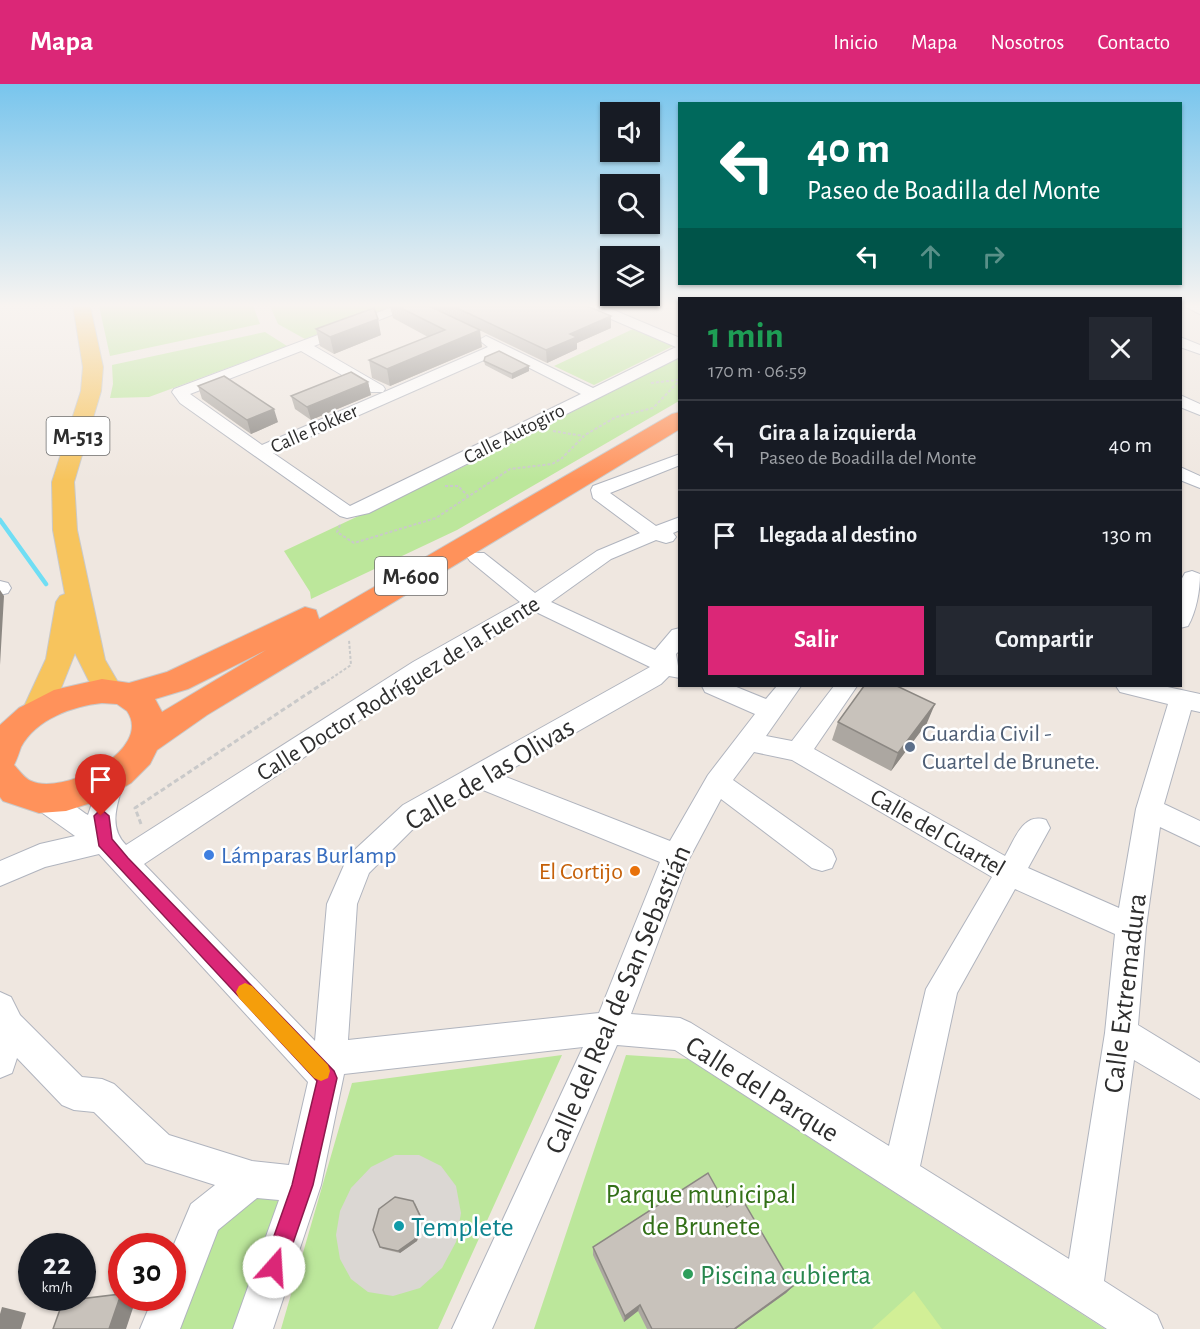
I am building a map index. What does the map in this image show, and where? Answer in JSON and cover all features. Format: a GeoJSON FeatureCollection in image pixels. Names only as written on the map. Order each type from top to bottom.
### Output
{"type":"FeatureCollection","features":[{"type":"Feature","properties":{"kind":"highway","name":"M-600"},"geometry":{"type":"LineString","coordinates":[[678,412],[494,520],[426,557],[177,681],[118,693],[72,695],[37,711],[22,723],[10,777],[78,794],[112,778],[127,766],[146,740],[205,700],[678,419]]}},
{"type":"Feature","properties":{"kind":"highway"},"geometry":{"type":"LineString","coordinates":[[118,693],[143,706],[150,721],[146,740]]}},
{"type":"Feature","properties":{"kind":"main road","name":"M-513"},"geometry":{"type":"LineString","coordinates":[[92,364],[91,391],[63,482],[65,530],[92,660],[118,693]]}},
{"type":"Feature","properties":{"kind":"main road","name":"M-513"},"geometry":{"type":"LineString","coordinates":[[37,711],[56,677],[66,642],[72,566]]}},
{"type":"Feature","properties":{"kind":"street"},"geometry":{"type":"LineString","coordinates":[[252,364],[180,392],[186,400],[347,512]]}},
{"type":"Feature","properties":{"kind":"street"},"geometry":{"type":"LineString","coordinates":[[334,364],[388,396]]}},
{"type":"Feature","properties":{"kind":"street","name":"Calle Fokker"},"geometry":{"type":"LineString","coordinates":[[260,452],[459,364]]}},
{"type":"Feature","properties":{"kind":"street"},"geometry":{"type":"LineString","coordinates":[[535,364],[593,394]]}},
{"type":"Feature","properties":{"kind":"street","name":"Calle Autogiro"},"geometry":{"type":"LineString","coordinates":[[347,512],[362,509],[653,364]]}},
{"type":"Feature","properties":{"kind":"street"},"geometry":{"type":"LineString","coordinates":[[1182,401],[1200,410]]}},
{"type":"Feature","properties":{"kind":"street"},"geometry":{"type":"LineString","coordinates":[[674,461],[658,453],[678,441]]}},
{"type":"Feature","properties":{"kind":"street"},"geometry":{"type":"LineString","coordinates":[[674,461],[600,490],[600,494],[655,534],[678,540]]}},
{"type":"Feature","properties":{"kind":"street"},"geometry":{"type":"LineString","coordinates":[[1182,473],[1200,483]]}},
{"type":"Feature","properties":{"kind":"street","name":"Calle Doctor Rodríguez de la Fuente"},"geometry":{"type":"LineString","coordinates":[[0,874],[40,856],[113,852],[150,845],[421,668],[535,603],[604,555],[678,524]]}},
{"type":"Feature","properties":{"kind":"street"},"geometry":{"type":"LineString","coordinates":[[477,558],[535,603],[673,668]]}},
{"type":"Feature","properties":{"kind":"street"},"geometry":{"type":"LineString","coordinates":[[1182,613],[1191,578]]}},
{"type":"Feature","properties":{"kind":"street","name":"Calle de las Olivas"},"geometry":{"type":"LineString","coordinates":[[253,1329],[303,1185],[329,1069],[342,904],[358,864],[412,813],[673,668],[665,652],[678,637]]}},
{"type":"Feature","properties":{"kind":"street"},"geometry":{"type":"LineString","coordinates":[[715,687],[770,711]]}},
{"type":"Feature","properties":{"kind":"street","name":"Calle del Real de San Sebastián"},"geometry":{"type":"LineString","coordinates":[[472,1329],[606,1028],[627,986],[676,856],[717,782],[789,687]]}},
{"type":"Feature","properties":{"kind":"street"},"geometry":{"type":"LineString","coordinates":[[798,752],[845,687]]}},
{"type":"Feature","properties":{"kind":"street"},"geometry":{"type":"LineString","coordinates":[[1132,687],[1191,701]]}},
{"type":"Feature","properties":{"kind":"street","name":"Calle Extremadura"},"geometry":{"type":"LineString","coordinates":[[1083,1291],[1121,1033],[1131,927],[1149,809],[1191,701]]}},
{"type":"Feature","properties":{"kind":"street","name":"Calle del Cuartel"},"geometry":{"type":"LineString","coordinates":[[746,741],[798,752],[1011,874],[1131,927]]}},
{"type":"Feature","properties":{"kind":"street"},"geometry":{"type":"LineString","coordinates":[[475,776],[676,856]]}},
{"type":"Feature","properties":{"kind":"street"},"geometry":{"type":"LineString","coordinates":[[10,777],[113,852],[329,1069]]}},
{"type":"Feature","properties":{"kind":"street"},"geometry":{"type":"LineString","coordinates":[[112,778],[101,816],[113,852]]}},
{"type":"Feature","properties":{"kind":"street"},"geometry":{"type":"LineString","coordinates":[[717,782],[822,859]]}},
{"type":"Feature","properties":{"kind":"street"},"geometry":{"type":"LineString","coordinates":[[1149,809],[1200,834]]}},
{"type":"Feature","properties":{"kind":"street"},"geometry":{"type":"LineString","coordinates":[[900,1174],[942,989],[1036,828]]}},
{"type":"Feature","properties":{"kind":"street"},"geometry":{"type":"LineString","coordinates":[[0,1061],[4,1017]]}},
{"type":"Feature","properties":{"kind":"street"},"geometry":{"type":"LineString","coordinates":[[4,1017],[74,1093],[102,1096],[159,1150],[252,1179],[303,1185]]}},
{"type":"Feature","properties":{"kind":"street","name":"Calle del Parque"},"geometry":{"type":"LineString","coordinates":[[329,1069],[606,1028],[680,1034],[1143,1329]]}},
{"type":"Feature","properties":{"kind":"street"},"geometry":{"type":"LineString","coordinates":[[1121,1033],[1200,1082]]}},
{"type":"Feature","properties":{"kind":"street"},"geometry":{"type":"LineString","coordinates":[[160,1329],[204,1217],[252,1179]]}},
{"type":"Feature","properties":{"kind":"path"},"geometry":{"type":"LineString","coordinates":[[347,512],[337,532],[354,543],[436,518],[510,469],[537,467],[561,459],[584,436],[616,417],[653,408],[678,382]]}},
{"type":"Feature","properties":{"kind":"path"},"geometry":{"type":"LineString","coordinates":[[532,424],[543,431],[565,431],[584,436]]}},
{"type":"Feature","properties":{"kind":"path"},"geometry":{"type":"LineString","coordinates":[[150,845],[135,807],[351,665],[348,640],[358,634]]}},
{"type":"Feature","properties":{"kind":"green space"},"geometry":{"type":"Polygon","coordinates":[[[238,364],[149,397],[110,398],[113,384],[112,365],[238,364]]]}},
{"type":"Feature","properties":{"kind":"green space"},"geometry":{"type":"Polygon","coordinates":[[[558,364],[636,364],[594,385],[554,366],[558,364]]]}},
{"type":"Feature","properties":{"kind":"green space"},"geometry":{"type":"Polygon","coordinates":[[[663,364],[678,364],[678,402],[457,530],[311,599],[310,592],[284,551],[501,449],[663,364]]]}},
{"type":"Feature","properties":{"kind":"green space"},"geometry":{"type":"Polygon","coordinates":[[[562,1055],[438,1329],[281,1329],[352,1083],[562,1055]]]}},
{"type":"Feature","properties":{"kind":"green space","name":"Parque municipal de Brunete"},"geometry":{"type":"Polygon","coordinates":[[[626,1055],[688,1059],[1105,1329],[534,1329],[626,1055]]]}},
{"type":"Feature","properties":{"kind":"green space"},"geometry":{"type":"Polygon","coordinates":[[[252,1179],[303,1185],[253,1329],[160,1329],[167,1311],[186,1311],[186,1263],[204,1217],[252,1179]]]}},
{"type":"Feature","properties":{"kind":"green space"},"geometry":{"type":"Polygon","coordinates":[[[914,1291],[942,1329],[872,1329],[914,1291]]]}},
{"type":"Feature","properties":{"kind":"shaded area"},"geometry":{"type":"Polygon","coordinates":[[[395,1155],[419,1155],[441,1166],[456,1186],[461,1213],[456,1242],[442,1268],[420,1288],[393,1296],[368,1292],[351,1279],[340,1259],[336,1235],[340,1211],[351,1188],[371,1167],[395,1155]]]}},
{"type":"Feature","properties":{"kind":"building"},"geometry":{"type":"Polygon","coordinates":[[[377,364],[399,364],[387,369],[377,364]]]}},
{"type":"Feature","properties":{"kind":"building"},"geometry":{"type":"Polygon","coordinates":[[[491,364],[529,366],[512,374],[491,364]]]}},
{"type":"Feature","properties":{"kind":"building"},"geometry":{"type":"Polygon","coordinates":[[[351,372],[368,382],[307,407],[291,396],[351,372]]]}},
{"type":"Feature","properties":{"kind":"building"},"geometry":{"type":"Polygon","coordinates":[[[224,376],[274,409],[247,420],[198,386],[224,376]]]}},
{"type":"Feature","properties":{"kind":"building"},"geometry":{"type":"Polygon","coordinates":[[[863,687],[899,687],[935,704],[898,753],[838,722],[863,687]]]}},
{"type":"Feature","properties":{"kind":"building","name":"Piscina cubierta"},"geometry":{"type":"Polygon","coordinates":[[[708,1173],[727,1207],[741,1197],[793,1286],[734,1329],[652,1329],[640,1305],[625,1316],[593,1247],[708,1173]]]}},
{"type":"Feature","properties":{"kind":"building","name":"Templete"},"geometry":{"type":"Polygon","coordinates":[[[395,1197],[413,1201],[421,1218],[415,1239],[398,1251],[380,1247],[373,1230],[379,1209],[395,1197]]]}},
{"type":"Feature","properties":{"kind":"building"},"geometry":{"type":"Polygon","coordinates":[[[108,1296],[108,1311],[115,1311],[109,1329],[53,1329],[59,1311],[96,1311],[96,1297],[108,1296]]]}},
{"type":"Feature","properties":{"kind":"waterway"},"geometry":{"type":"LineString","coordinates":[[0,520],[46,584]]}},
{"type":"Feature","properties":{"kind":"slow traffic"},"geometry":{"type":"LineString","coordinates":[[245,992],[321,1071]]}},
{"type":"Feature","properties":{"kind":"place","name":"Guardia Civil - Cuartel de Brunete."},"geometry":{"type":"Point","coordinates":[910,747]}},
{"type":"Feature","properties":{"kind":"place","name":"Lámparas Burlamp"},"geometry":{"type":"Point","coordinates":[209,855]}},
{"type":"Feature","properties":{"kind":"place","name":"El Cortijo"},"geometry":{"type":"Point","coordinates":[635,871]}},
{"type":"Feature","properties":{"kind":"place","name":"Templete"},"geometry":{"type":"Point","coordinates":[399,1226]}},
{"type":"Feature","properties":{"kind":"place","name":"Piscina cubierta"},"geometry":{"type":"Point","coordinates":[688,1274]}},
{"type":"Feature","properties":{"kind":"route"},"geometry":{"type":"LineString","coordinates":[[101,816],[104,841],[122,863],[327,1078],[303,1185],[274,1267]]}}]}
